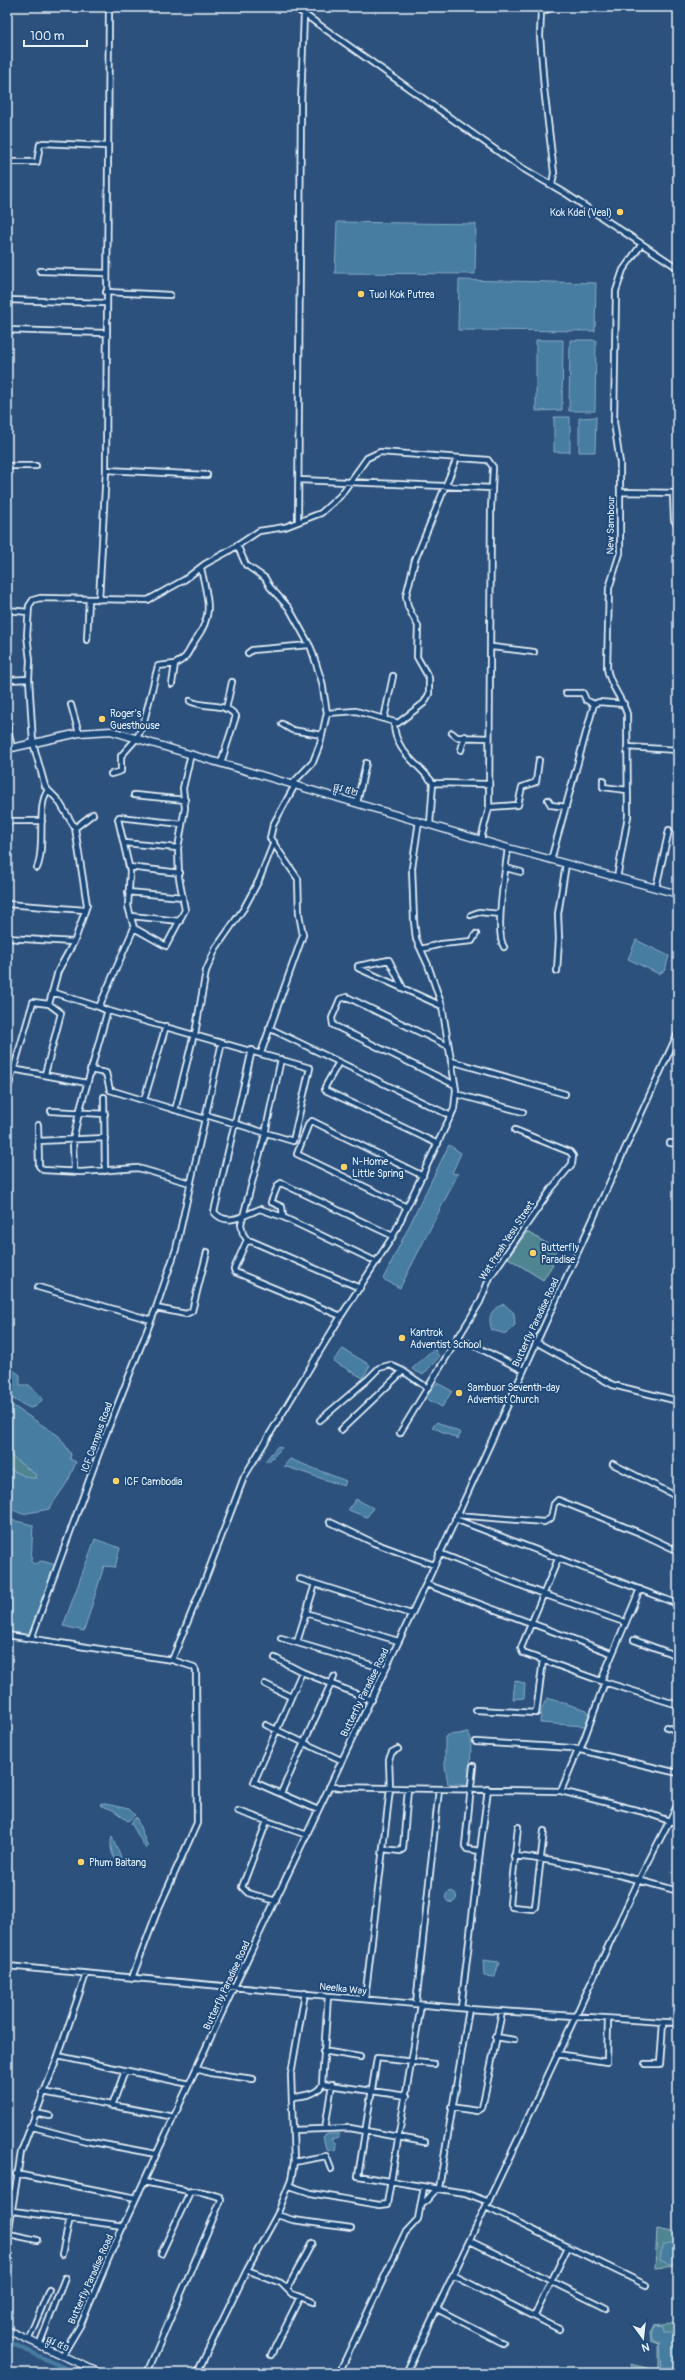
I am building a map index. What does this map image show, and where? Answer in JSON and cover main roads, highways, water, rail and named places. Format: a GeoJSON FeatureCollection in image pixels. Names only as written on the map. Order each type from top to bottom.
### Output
{"type":"FeatureCollection","features":[{"type":"Feature","properties":{"kind":"water"},"geometry":{"type":"Polygon","coordinates":[[[337,222],[476,224],[475,274],[335,273],[337,222]]]}},
{"type":"Feature","properties":{"kind":"water"},"geometry":{"type":"Polygon","coordinates":[[[459,280],[596,283],[595,331],[458,330],[459,280]]]}},
{"type":"Feature","properties":{"kind":"water"},"geometry":{"type":"Polygon","coordinates":[[[536,340],[563,340],[562,410],[536,411],[536,340]]]}},
{"type":"Feature","properties":{"kind":"water"},"geometry":{"type":"Polygon","coordinates":[[[570,340],[596,340],[595,411],[569,411],[570,340]]]}},
{"type":"Feature","properties":{"kind":"water"},"geometry":{"type":"Polygon","coordinates":[[[554,417],[570,417],[570,452],[554,452],[554,417]]]}},
{"type":"Feature","properties":{"kind":"water"},"geometry":{"type":"Polygon","coordinates":[[[596,417],[595,452],[579,452],[579,418],[596,417]]]}},
{"type":"Feature","properties":{"kind":"water"},"geometry":{"type":"Polygon","coordinates":[[[636,940],[669,956],[665,970],[659,974],[628,959],[636,940]]]}},
{"type":"Feature","properties":{"kind":"water"},"geometry":{"type":"Polygon","coordinates":[[[449,1145],[461,1153],[452,1173],[458,1174],[400,1288],[383,1279],[449,1145]]]}},
{"type":"Feature","properties":{"kind":"water"},"geometry":{"type":"Polygon","coordinates":[[[504,1304],[514,1313],[515,1325],[506,1334],[492,1330],[490,1321],[493,1311],[504,1304]]]}},
{"type":"Feature","properties":{"kind":"water"},"geometry":{"type":"Polygon","coordinates":[[[434,1348],[439,1357],[423,1375],[412,1369],[434,1348]]]}},
{"type":"Feature","properties":{"kind":"water"},"geometry":{"type":"Polygon","coordinates":[[[343,1349],[370,1365],[363,1378],[333,1361],[343,1349]]]}},
{"type":"Feature","properties":{"kind":"water"},"geometry":{"type":"Polygon","coordinates":[[[7,1366],[20,1375],[20,1385],[29,1385],[41,1396],[42,1400],[35,1407],[30,1408],[7,1396],[7,1366]]]}},
{"type":"Feature","properties":{"kind":"water"},"geometry":{"type":"Polygon","coordinates":[[[437,1383],[452,1391],[442,1407],[427,1399],[431,1389],[437,1383]]]}},
{"type":"Feature","properties":{"kind":"water"},"geometry":{"type":"Polygon","coordinates":[[[7,1402],[59,1436],[71,1454],[70,1459],[76,1462],[68,1481],[49,1509],[22,1514],[7,1507],[7,1469],[29,1478],[36,1478],[36,1475],[7,1453],[7,1402]]]}},
{"type":"Feature","properties":{"kind":"water"},"geometry":{"type":"Polygon","coordinates":[[[437,1422],[461,1433],[458,1439],[432,1427],[437,1422]]]}},
{"type":"Feature","properties":{"kind":"water"},"geometry":{"type":"Polygon","coordinates":[[[278,1446],[282,1448],[268,1462],[265,1461],[278,1446]]]}},
{"type":"Feature","properties":{"kind":"water"},"geometry":{"type":"Polygon","coordinates":[[[290,1459],[346,1481],[344,1486],[284,1466],[290,1459]]]}},
{"type":"Feature","properties":{"kind":"water"},"geometry":{"type":"Polygon","coordinates":[[[356,1499],[373,1508],[367,1517],[348,1510],[356,1499]]]}},
{"type":"Feature","properties":{"kind":"water"},"geometry":{"type":"Polygon","coordinates":[[[7,1519],[33,1525],[31,1562],[34,1564],[42,1561],[56,1565],[30,1637],[7,1633],[7,1519]]]}},
{"type":"Feature","properties":{"kind":"water"},"geometry":{"type":"Polygon","coordinates":[[[95,1539],[120,1548],[115,1567],[104,1566],[84,1631],[63,1626],[95,1539]]]}},
{"type":"Feature","properties":{"kind":"water"},"geometry":{"type":"Polygon","coordinates":[[[515,1680],[525,1684],[524,1698],[513,1699],[515,1680]]]}},
{"type":"Feature","properties":{"kind":"water"},"geometry":{"type":"Polygon","coordinates":[[[547,1698],[587,1710],[589,1714],[585,1726],[540,1723],[541,1710],[547,1698]]]}},
{"type":"Feature","properties":{"kind":"water"},"geometry":{"type":"Polygon","coordinates":[[[468,1733],[471,1738],[470,1784],[448,1784],[445,1766],[445,1737],[448,1735],[468,1733]]]}},
{"type":"Feature","properties":{"kind":"water"},"geometry":{"type":"Polygon","coordinates":[[[101,1803],[129,1809],[135,1815],[128,1821],[113,1810],[100,1805],[101,1803]]]}},
{"type":"Feature","properties":{"kind":"water"},"geometry":{"type":"Polygon","coordinates":[[[136,1817],[148,1847],[146,1849],[131,1823],[136,1817]]]}},
{"type":"Feature","properties":{"kind":"water"},"geometry":{"type":"Polygon","coordinates":[[[112,1836],[124,1865],[117,1861],[112,1854],[112,1836]]]}},
{"type":"Feature","properties":{"kind":"water"},"geometry":{"type":"Polygon","coordinates":[[[451,1891],[455,1893],[457,1897],[455,1901],[451,1903],[447,1901],[445,1897],[447,1893],[451,1891]]]}},
{"type":"Feature","properties":{"kind":"water"},"geometry":{"type":"Polygon","coordinates":[[[483,1960],[499,1962],[495,1977],[484,1976],[483,1960]]]}},
{"type":"Feature","properties":{"kind":"water"},"geometry":{"type":"Polygon","coordinates":[[[327,2134],[339,2134],[339,2137],[331,2139],[336,2145],[335,2151],[326,2149],[323,2137],[327,2134]]]}},
{"type":"Feature","properties":{"kind":"water"},"geometry":{"type":"Polygon","coordinates":[[[668,2243],[678,2244],[678,2264],[670,2265],[660,2260],[662,2245],[668,2243]]]}},
{"type":"Feature","properties":{"kind":"water"},"geometry":{"type":"Polygon","coordinates":[[[656,2325],[663,2326],[664,2332],[678,2332],[678,2348],[671,2373],[662,2373],[660,2343],[654,2341],[651,2336],[653,2328],[656,2325]]]}},
{"type":"Feature","properties":{"kind":"waterway"},"geometry":{"type":"LineString","coordinates":[[7,2341],[75,2373]]}},
{"type":"Feature","properties":{"kind":"place","name":"Kok Kdei (Veal)"},"geometry":{"type":"Point","coordinates":[620,212]}},
{"type":"Feature","properties":{"kind":"place","name":"Tuol Kok Putrea"},"geometry":{"type":"Point","coordinates":[361,294]}},
{"type":"Feature","properties":{"kind":"place","name":"Roger's Guesthouse"},"geometry":{"type":"Point","coordinates":[102,719]}},
{"type":"Feature","properties":{"kind":"place","name":"N-Home Little Spring"},"geometry":{"type":"Point","coordinates":[344,1167]}},
{"type":"Feature","properties":{"kind":"place","name":"Butterfly Paradise"},"geometry":{"type":"Point","coordinates":[533,1253]}},
{"type":"Feature","properties":{"kind":"place","name":"Kantrok Adventist School"},"geometry":{"type":"Point","coordinates":[402,1338]}},
{"type":"Feature","properties":{"kind":"place","name":"Sambuor Seventh-day Adventist Church"},"geometry":{"type":"Point","coordinates":[459,1393]}},
{"type":"Feature","properties":{"kind":"place","name":"ICF Cambodia"},"geometry":{"type":"Point","coordinates":[116,1481]}},
{"type":"Feature","properties":{"kind":"place","name":"Phum Baitang"},"geometry":{"type":"Point","coordinates":[81,1862]}}]}
